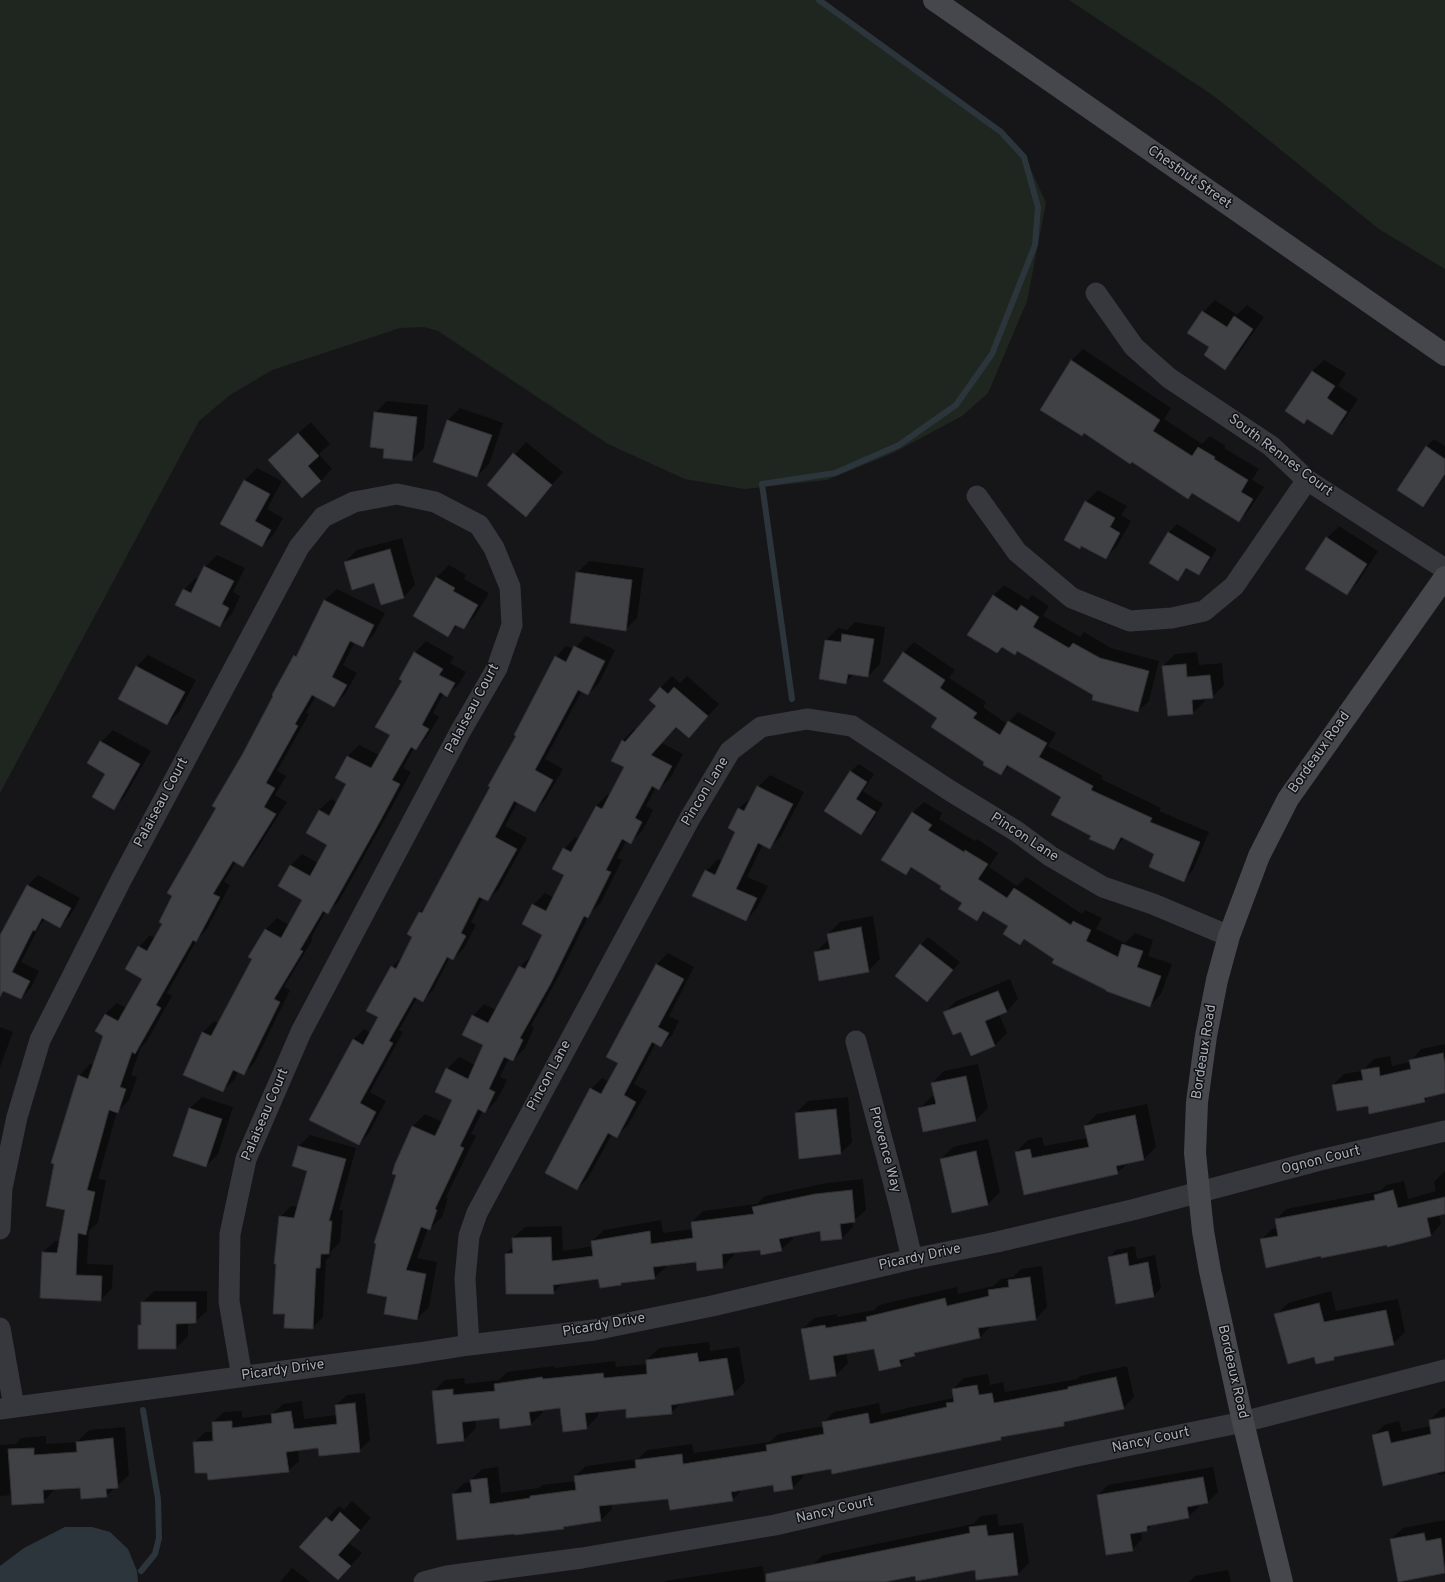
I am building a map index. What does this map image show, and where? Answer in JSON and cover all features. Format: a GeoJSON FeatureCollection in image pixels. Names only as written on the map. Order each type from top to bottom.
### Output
{"type":"FeatureCollection","features":[{"type":"Feature","properties":{"kind":"street","name":"Chestnut Street"},"geometry":{"type":"LineString","coordinates":[[934,0],[1445,356]]}},
{"type":"Feature","properties":{"kind":"street","name":"South Rennes Court"},"geometry":{"type":"LineString","coordinates":[[1096,293],[1134,347],[1169,378],[1271,446],[1307,480],[1445,569]]}},
{"type":"Feature","properties":{"kind":"street"},"geometry":{"type":"LineString","coordinates":[[977,496],[1017,552],[1072,598],[1130,621],[1172,618],[1204,611],[1234,586],[1307,480]]}},
{"type":"Feature","properties":{"kind":"street","name":"Palaiseau Court"},"geometry":{"type":"LineString","coordinates":[[0,1229],[2,1188],[17,1117],[40,1040],[121,880],[299,547],[323,517],[354,502],[397,494],[435,502],[479,525],[494,548],[510,587],[512,625],[497,668],[460,732],[301,1032],[246,1158],[230,1234],[229,1301],[242,1377]]}},
{"type":"Feature","properties":{"kind":"street","name":"Bordeaux Road"},"geometry":{"type":"LineString","coordinates":[[1282,1582],[1243,1422],[1210,1271],[1198,1193],[1195,1153],[1197,1102],[1206,1036],[1217,980],[1229,936],[1260,856],[1288,799],[1445,577]]}},
{"type":"Feature","properties":{"kind":"street","name":"Pincon Lane"},"geometry":{"type":"LineString","coordinates":[[469,1345],[465,1279],[469,1236],[477,1213],[690,818],[730,751],[761,727],[807,719],[852,726],[949,790],[1016,831],[1050,856],[1103,887],[1153,904],[1229,936]]}},
{"type":"Feature","properties":{"kind":"street","name":"Provence Way"},"geometry":{"type":"LineString","coordinates":[[856,1041],[900,1207],[912,1259]]}},
{"type":"Feature","properties":{"kind":"street","name":"Ognon Court"},"geometry":{"type":"LineString","coordinates":[[1198,1193],[1320,1160],[1445,1130]]}},
{"type":"Feature","properties":{"kind":"street","name":"Picardy Drive"},"geometry":{"type":"LineString","coordinates":[[7,1408],[469,1345],[594,1330],[712,1306],[912,1259],[997,1242],[1198,1193]]}},
{"type":"Feature","properties":{"kind":"street"},"geometry":{"type":"LineString","coordinates":[[0,1328],[7,1408]]}},
{"type":"Feature","properties":{"kind":"street"},"geometry":{"type":"LineString","coordinates":[[1243,1422],[1445,1370]]}},
{"type":"Feature","properties":{"kind":"street","name":"Nancy Court"},"geometry":{"type":"LineString","coordinates":[[424,1582],[447,1576],[582,1558],[775,1525],[1072,1458],[1243,1422]]}},
{"type":"Feature","properties":{"kind":"shaded area"},"geometry":{"type":"Polygon","coordinates":[[[0,0],[817,0],[960,104],[1016,148],[1032,172],[1046,203],[1027,301],[988,393],[962,416],[893,453],[827,480],[744,489],[685,479],[608,444],[438,331],[424,327],[400,328],[272,370],[230,395],[199,421],[0,793],[0,0]]]}},
{"type":"Feature","properties":{"kind":"shaded area"},"geometry":{"type":"Polygon","coordinates":[[[1069,0],[1445,0],[1445,269],[1379,229],[1214,96],[1069,0]]]}},
{"type":"Feature","properties":{"kind":"shaded area"},"geometry":{"type":"Polygon","coordinates":[[[65,1527],[92,1527],[110,1532],[128,1549],[137,1571],[138,1582],[0,1582],[0,1566],[24,1548],[65,1527]]]}},
{"type":"Feature","properties":{"kind":"building"},"geometry":{"type":"Polygon","coordinates":[[[1202,311],[1227,327],[1234,316],[1253,329],[1225,370],[1204,355],[1209,347],[1187,333],[1202,311]]]}},
{"type":"Feature","properties":{"kind":"building"},"geometry":{"type":"Polygon","coordinates":[[[1071,360],[1160,420],[1153,431],[1192,456],[1198,447],[1215,457],[1214,459],[1248,480],[1241,492],[1253,499],[1239,522],[1192,493],[1188,499],[1132,462],[1130,464],[1084,433],[1082,436],[1040,410],[1071,360]]]}},
{"type":"Feature","properties":{"kind":"building"},"geometry":{"type":"Polygon","coordinates":[[[1312,371],[1335,386],[1327,398],[1347,412],[1332,435],[1307,419],[1304,424],[1285,411],[1312,371]]]}},
{"type":"Feature","properties":{"kind":"building"},"geometry":{"type":"Polygon","coordinates":[[[374,412],[417,417],[412,461],[383,458],[384,449],[370,447],[374,412]]]}},
{"type":"Feature","properties":{"kind":"building"},"geometry":{"type":"Polygon","coordinates":[[[447,420],[492,435],[477,477],[433,462],[447,420]]]}},
{"type":"Feature","properties":{"kind":"building"},"geometry":{"type":"Polygon","coordinates":[[[298,433],[319,456],[308,466],[321,481],[302,498],[268,460],[298,433]]]}},
{"type":"Feature","properties":{"kind":"building"},"geometry":{"type":"Polygon","coordinates":[[[1426,446],[1445,459],[1445,474],[1423,507],[1397,490],[1426,446]]]}},
{"type":"Feature","properties":{"kind":"building"},"geometry":{"type":"Polygon","coordinates":[[[513,453],[552,485],[526,517],[487,485],[513,453]]]}},
{"type":"Feature","properties":{"kind":"building"},"geometry":{"type":"Polygon","coordinates":[[[244,480],[270,494],[255,521],[271,530],[262,547],[220,524],[244,480]]]}},
{"type":"Feature","properties":{"kind":"building"},"geometry":{"type":"Polygon","coordinates":[[[1085,501],[1115,518],[1110,527],[1120,533],[1106,559],[1081,546],[1080,549],[1064,540],[1085,501]]]}},
{"type":"Feature","properties":{"kind":"building"},"geometry":{"type":"Polygon","coordinates":[[[1168,532],[1210,557],[1199,575],[1186,568],[1178,581],[1149,563],[1168,532]]]}},
{"type":"Feature","properties":{"kind":"building"},"geometry":{"type":"Polygon","coordinates":[[[1326,537],[1367,564],[1347,595],[1305,569],[1326,537]]]}},
{"type":"Feature","properties":{"kind":"building"},"geometry":{"type":"Polygon","coordinates":[[[390,549],[404,598],[381,605],[374,583],[352,590],[344,562],[390,549]]]}},
{"type":"Feature","properties":{"kind":"building"},"geometry":{"type":"Polygon","coordinates":[[[204,566],[234,581],[222,604],[229,608],[220,627],[175,605],[183,589],[191,593],[204,566]]]}},
{"type":"Feature","properties":{"kind":"building"},"geometry":{"type":"Polygon","coordinates":[[[576,572],[632,580],[626,631],[570,623],[576,572]]]}},
{"type":"Feature","properties":{"kind":"building"},"geometry":{"type":"Polygon","coordinates":[[[436,577],[455,588],[453,591],[478,605],[464,629],[455,625],[448,637],[413,616],[436,577]]]}},
{"type":"Feature","properties":{"kind":"building"},"geometry":{"type":"Polygon","coordinates":[[[993,595],[1017,611],[1021,605],[1039,617],[1033,627],[1069,648],[1073,643],[1100,658],[1149,671],[1138,712],[1092,700],[1093,695],[1017,651],[1015,655],[1002,647],[997,653],[967,635],[993,595]]]}},
{"type":"Feature","properties":{"kind":"building"},"geometry":{"type":"Polygon","coordinates":[[[324,600],[374,625],[363,647],[350,641],[332,677],[347,685],[334,707],[312,695],[295,724],[298,726],[266,783],[275,788],[264,807],[276,814],[243,867],[233,861],[213,894],[220,897],[196,942],[193,940],[156,1005],[161,1008],[135,1054],[132,1052],[120,1087],[126,1089],[118,1113],[109,1110],[87,1190],[95,1192],[86,1235],[78,1233],[76,1275],[102,1276],[101,1301],[40,1298],[42,1252],[57,1253],[65,1210],[46,1206],[54,1164],[51,1163],[78,1075],[88,1079],[103,1036],[95,1031],[105,1014],[118,1021],[142,979],[125,969],[138,946],[147,951],[162,924],[159,922],[172,896],[167,893],[216,808],[212,806],[242,755],[294,655],[296,657],[324,600]]]}},
{"type":"Feature","properties":{"kind":"building"},"geometry":{"type":"Polygon","coordinates":[[[842,634],[874,639],[868,677],[848,674],[846,684],[819,679],[825,640],[841,642],[842,634]]]}},
{"type":"Feature","properties":{"kind":"building"},"geometry":{"type":"Polygon","coordinates":[[[574,646],[605,661],[588,695],[578,690],[535,770],[553,780],[535,812],[514,801],[495,837],[517,849],[488,901],[479,897],[461,933],[466,936],[453,960],[447,957],[423,1002],[414,997],[389,1041],[393,1043],[360,1103],[376,1112],[359,1145],[309,1120],[353,1039],[363,1045],[378,1017],[366,1011],[391,966],[396,969],[412,937],[407,934],[419,912],[422,913],[490,787],[488,786],[516,736],[514,735],[555,656],[566,662],[574,646]]]}},
{"type":"Feature","properties":{"kind":"building"},"geometry":{"type":"Polygon","coordinates":[[[414,652],[443,669],[439,675],[455,683],[447,697],[440,692],[422,725],[429,729],[416,750],[411,747],[392,780],[400,784],[378,825],[328,914],[323,911],[300,950],[303,951],[274,999],[280,1002],[244,1075],[233,1070],[223,1092],[183,1075],[202,1032],[211,1036],[252,959],[248,957],[265,929],[281,938],[302,900],[278,886],[290,865],[310,876],[327,845],[306,833],[319,810],[329,816],[346,784],[335,778],[347,756],[371,768],[390,735],[375,727],[402,681],[399,679],[414,652]]]}},
{"type":"Feature","properties":{"kind":"building"},"geometry":{"type":"Polygon","coordinates":[[[903,652],[945,680],[940,688],[977,713],[973,718],[1000,735],[1008,721],[1047,743],[1039,757],[1093,786],[1091,790],[1152,818],[1150,822],[1200,842],[1184,882],[1149,867],[1154,854],[1121,837],[1114,850],[1089,839],[1091,836],[1051,815],[1061,797],[1007,765],[1001,775],[983,765],[984,762],[931,727],[937,718],[883,681],[903,652]]]}},
{"type":"Feature","properties":{"kind":"building"},"geometry":{"type":"Polygon","coordinates":[[[1186,664],[1187,677],[1210,675],[1213,698],[1192,700],[1193,714],[1168,716],[1162,666],[1186,664]]]}},
{"type":"Feature","properties":{"kind":"building"},"geometry":{"type":"Polygon","coordinates":[[[136,666],[185,692],[167,725],[118,699],[136,666]]]}},
{"type":"Feature","properties":{"kind":"building"},"geometry":{"type":"Polygon","coordinates":[[[660,687],[668,694],[674,687],[708,716],[689,738],[676,727],[651,755],[672,766],[659,790],[652,786],[635,818],[642,822],[631,844],[622,839],[606,870],[611,872],[588,918],[584,916],[551,983],[520,1038],[523,1040],[513,1061],[504,1057],[489,1089],[495,1092],[485,1113],[478,1109],[460,1146],[464,1148],[435,1209],[437,1210],[430,1230],[421,1227],[406,1270],[426,1274],[417,1320],[384,1314],[387,1297],[367,1293],[376,1244],[374,1243],[396,1175],[392,1174],[395,1164],[412,1126],[435,1136],[452,1100],[435,1092],[446,1068],[468,1079],[483,1045],[462,1035],[472,1015],[488,1023],[519,966],[525,969],[542,935],[522,924],[532,904],[546,911],[564,875],[552,869],[563,848],[571,852],[596,806],[602,809],[624,767],[611,761],[622,740],[625,742],[656,706],[649,700],[660,687]]]}},
{"type":"Feature","properties":{"kind":"building"},"geometry":{"type":"Polygon","coordinates":[[[100,741],[140,764],[114,810],[92,797],[105,774],[87,763],[100,741]]]}},
{"type":"Feature","properties":{"kind":"building"},"geometry":{"type":"Polygon","coordinates":[[[850,771],[867,782],[856,799],[876,812],[861,835],[824,811],[850,771]]]}},
{"type":"Feature","properties":{"kind":"building"},"geometry":{"type":"Polygon","coordinates":[[[757,786],[793,804],[770,849],[758,843],[736,889],[757,898],[746,921],[692,896],[705,870],[715,875],[735,832],[728,828],[738,808],[744,811],[757,786]]]}},
{"type":"Feature","properties":{"kind":"building"},"geometry":{"type":"Polygon","coordinates":[[[912,812],[932,825],[928,830],[964,852],[965,850],[988,864],[978,879],[1007,898],[1014,888],[1071,925],[1073,921],[1091,930],[1086,941],[1118,957],[1122,944],[1143,951],[1137,967],[1161,976],[1150,1007],[1106,991],[1052,963],[1054,959],[1024,939],[1020,945],[1003,934],[1008,926],[983,911],[977,921],[958,909],[962,903],[940,889],[941,886],[911,867],[906,875],[881,860],[912,812]]]}},
{"type":"Feature","properties":{"kind":"building"},"geometry":{"type":"Polygon","coordinates":[[[27,885],[71,908],[60,928],[42,918],[35,931],[33,930],[12,972],[30,981],[21,999],[3,991],[0,997],[0,935],[27,885]]]}},
{"type":"Feature","properties":{"kind":"building"},"geometry":{"type":"Polygon","coordinates":[[[861,927],[869,972],[819,981],[814,952],[830,949],[827,934],[861,927]]]}},
{"type":"Feature","properties":{"kind":"building"},"geometry":{"type":"Polygon","coordinates":[[[920,944],[953,970],[927,1002],[895,976],[920,944]]]}},
{"type":"Feature","properties":{"kind":"building"},"geometry":{"type":"Polygon","coordinates":[[[656,964],[684,979],[658,1027],[669,1033],[661,1047],[652,1042],[624,1095],[636,1102],[617,1138],[608,1133],[577,1190],[545,1173],[590,1088],[601,1094],[618,1063],[606,1057],[656,964]]]}},
{"type":"Feature","properties":{"kind":"building"},"geometry":{"type":"Polygon","coordinates":[[[998,991],[1007,1012],[985,1021],[995,1046],[971,1056],[961,1032],[953,1035],[943,1012],[998,991]]]}},
{"type":"Feature","properties":{"kind":"building"},"geometry":{"type":"Polygon","coordinates":[[[1443,1053],[1445,1064],[1445,1093],[1424,1098],[1425,1102],[1369,1114],[1368,1106],[1337,1111],[1332,1085],[1363,1080],[1361,1070],[1379,1067],[1380,1076],[1411,1069],[1409,1060],[1443,1053]]]}},
{"type":"Feature","properties":{"kind":"building"},"geometry":{"type":"Polygon","coordinates":[[[966,1076],[976,1121],[923,1132],[918,1108],[936,1104],[931,1083],[966,1076]]]}},
{"type":"Feature","properties":{"kind":"building"},"geometry":{"type":"Polygon","coordinates":[[[189,1108],[222,1119],[206,1167],[173,1156],[189,1108]]]}},
{"type":"Feature","properties":{"kind":"building"},"geometry":{"type":"Polygon","coordinates":[[[836,1109],[841,1154],[799,1159],[795,1113],[836,1109]]]}},
{"type":"Feature","properties":{"kind":"building"},"geometry":{"type":"Polygon","coordinates":[[[1135,1115],[1144,1160],[1116,1166],[1118,1174],[1024,1195],[1015,1152],[1030,1149],[1032,1158],[1089,1147],[1084,1126],[1135,1115]]]}},
{"type":"Feature","properties":{"kind":"building"},"geometry":{"type":"Polygon","coordinates":[[[298,1146],[346,1159],[329,1221],[332,1221],[329,1254],[321,1254],[320,1268],[316,1268],[313,1329],[284,1328],[285,1314],[273,1314],[276,1264],[274,1264],[279,1216],[294,1218],[307,1171],[292,1166],[298,1146]]]}},
{"type":"Feature","properties":{"kind":"building"},"geometry":{"type":"Polygon","coordinates":[[[976,1151],[988,1205],[952,1213],[940,1159],[976,1151]]]}},
{"type":"Feature","properties":{"kind":"building"},"geometry":{"type":"Polygon","coordinates":[[[852,1190],[855,1222],[840,1224],[842,1239],[821,1241],[820,1231],[779,1239],[782,1251],[761,1255],[760,1250],[722,1254],[723,1268],[697,1271],[696,1262],[653,1267],[655,1279],[621,1283],[621,1285],[600,1288],[598,1279],[553,1285],[554,1294],[506,1294],[505,1254],[513,1253],[512,1238],[551,1237],[552,1261],[593,1256],[591,1241],[650,1231],[651,1244],[693,1238],[691,1222],[754,1214],[752,1207],[815,1194],[852,1190]]]}},
{"type":"Feature","properties":{"kind":"building"},"geometry":{"type":"Polygon","coordinates":[[[1393,1190],[1398,1208],[1445,1197],[1445,1214],[1427,1218],[1431,1236],[1387,1247],[1387,1245],[1321,1258],[1321,1256],[1266,1268],[1260,1239],[1278,1236],[1275,1219],[1375,1200],[1374,1195],[1393,1190]]]}},
{"type":"Feature","properties":{"kind":"building"},"geometry":{"type":"Polygon","coordinates":[[[1127,1253],[1129,1266],[1148,1262],[1154,1297],[1116,1304],[1108,1257],[1127,1253]]]}},
{"type":"Feature","properties":{"kind":"building"},"geometry":{"type":"Polygon","coordinates":[[[1030,1277],[1036,1320],[978,1328],[980,1338],[914,1353],[915,1356],[899,1360],[901,1366],[879,1371],[874,1349],[833,1356],[836,1376],[810,1380],[801,1329],[825,1325],[826,1328],[867,1321],[866,1317],[945,1298],[947,1306],[989,1296],[988,1290],[1009,1287],[1008,1280],[1030,1277]]]}},
{"type":"Feature","properties":{"kind":"building"},"geometry":{"type":"Polygon","coordinates":[[[141,1302],[196,1302],[196,1323],[176,1324],[176,1349],[138,1349],[138,1325],[141,1325],[141,1302]]]}},
{"type":"Feature","properties":{"kind":"building"},"geometry":{"type":"Polygon","coordinates":[[[1319,1303],[1324,1322],[1386,1310],[1394,1345],[1334,1357],[1334,1360],[1316,1364],[1314,1357],[1288,1364],[1274,1314],[1319,1303]]]}},
{"type":"Feature","properties":{"kind":"building"},"geometry":{"type":"Polygon","coordinates":[[[697,1353],[699,1362],[727,1358],[734,1395],[671,1405],[672,1414],[626,1418],[626,1409],[585,1413],[587,1429],[563,1432],[560,1408],[529,1412],[531,1425],[500,1429],[499,1418],[462,1422],[464,1441],[437,1444],[432,1391],[453,1389],[453,1395],[495,1391],[494,1384],[542,1377],[543,1379],[603,1373],[604,1378],[647,1374],[646,1360],[697,1353]]]}},
{"type":"Feature","properties":{"kind":"building"},"geometry":{"type":"Polygon","coordinates":[[[1116,1377],[1124,1409],[1064,1422],[1064,1426],[1001,1437],[1001,1440],[832,1474],[831,1469],[791,1476],[793,1489],[774,1492],[773,1485],[731,1492],[733,1501],[670,1510],[668,1499],[599,1506],[601,1521],[563,1527],[564,1529],[457,1540],[452,1494],[472,1492],[470,1480],[487,1478],[490,1504],[530,1498],[530,1496],[576,1490],[574,1476],[636,1468],[635,1460],[682,1454],[683,1464],[767,1451],[766,1445],[824,1434],[822,1422],[868,1413],[870,1424],[947,1407],[946,1403],[954,1402],[952,1389],[977,1385],[979,1395],[992,1393],[994,1403],[1068,1389],[1068,1387],[1116,1377]]]}},
{"type":"Feature","properties":{"kind":"building"},"geometry":{"type":"Polygon","coordinates":[[[355,1403],[360,1452],[319,1456],[318,1448],[286,1452],[289,1472],[208,1480],[207,1473],[195,1473],[193,1442],[213,1441],[212,1422],[232,1421],[232,1428],[272,1423],[271,1414],[291,1411],[294,1429],[337,1424],[335,1405],[355,1403]]]}},
{"type":"Feature","properties":{"kind":"building"},"geometry":{"type":"Polygon","coordinates":[[[1445,1417],[1445,1471],[1383,1486],[1372,1435],[1388,1431],[1391,1443],[1431,1434],[1429,1420],[1445,1417]]]}},
{"type":"Feature","properties":{"kind":"building"},"geometry":{"type":"Polygon","coordinates":[[[113,1438],[118,1488],[106,1489],[107,1497],[81,1499],[80,1488],[43,1490],[44,1503],[12,1505],[8,1449],[34,1448],[34,1455],[77,1452],[76,1442],[113,1438]]]}},
{"type":"Feature","properties":{"kind":"building"},"geometry":{"type":"Polygon","coordinates":[[[1203,1477],[1208,1503],[1187,1507],[1189,1518],[1147,1526],[1147,1531],[1130,1534],[1133,1551],[1106,1555],[1097,1495],[1203,1477]]]}},
{"type":"Feature","properties":{"kind":"building"},"geometry":{"type":"Polygon","coordinates":[[[340,1512],[360,1530],[338,1555],[351,1566],[338,1580],[299,1547],[326,1517],[332,1522],[340,1512]]]}},
{"type":"Feature","properties":{"kind":"building"},"geometry":{"type":"Polygon","coordinates":[[[986,1525],[988,1536],[1013,1533],[1018,1575],[976,1580],[975,1570],[916,1581],[915,1576],[885,1582],[766,1582],[766,1574],[970,1533],[969,1527],[986,1525]]]}},
{"type":"Feature","properties":{"kind":"building"},"geometry":{"type":"Polygon","coordinates":[[[1424,1533],[1426,1541],[1441,1538],[1445,1573],[1398,1582],[1390,1539],[1424,1533]]]}},
{"type":"Feature","properties":{"kind":"waterway"},"geometry":{"type":"LineString","coordinates":[[792,699],[762,484],[835,473],[899,445],[956,405],[992,354],[1035,245],[1038,207],[1024,157],[1001,132],[819,0]]}},
{"type":"Feature","properties":{"kind":"waterway"},"geometry":{"type":"LineString","coordinates":[[141,1571],[155,1554],[159,1538],[158,1499],[143,1410]]}}]}
